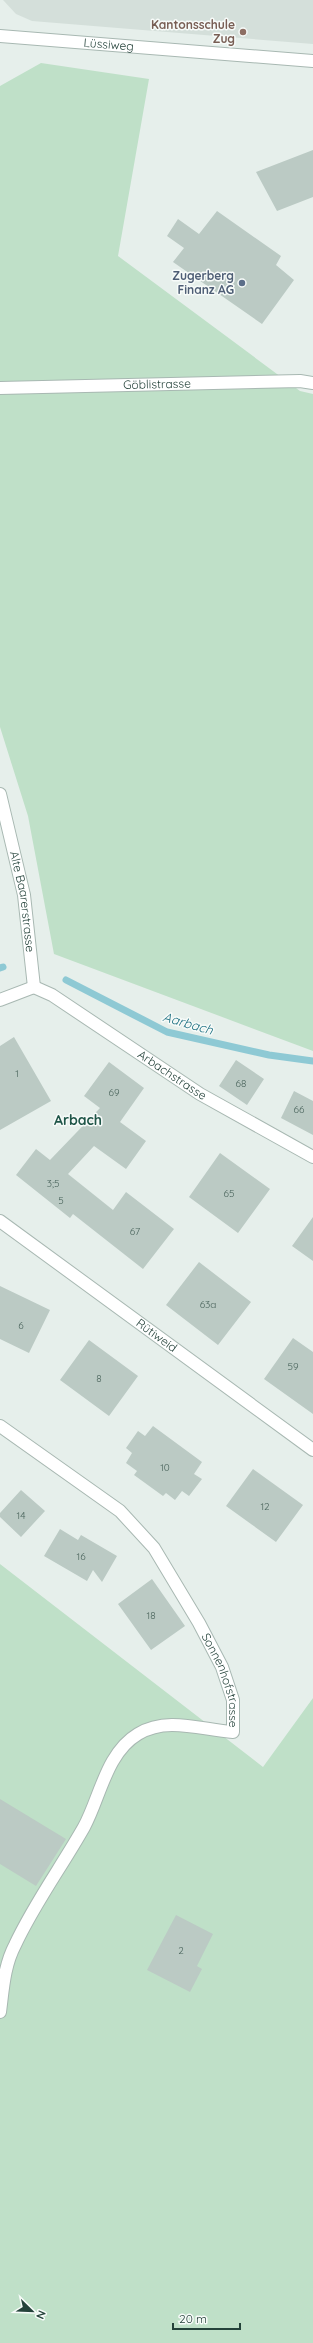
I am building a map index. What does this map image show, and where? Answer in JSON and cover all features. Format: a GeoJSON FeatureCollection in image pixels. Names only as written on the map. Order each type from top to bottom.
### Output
{"type":"FeatureCollection","features":[{"type":"Feature","properties":{"kind":"street","name":"Lüssiweg"},"geometry":{"type":"LineString","coordinates":[[0,36],[313,61]]}},
{"type":"Feature","properties":{"kind":"street","name":"Göblistrasse"},"geometry":{"type":"LineString","coordinates":[[0,388],[300,381],[313,383]]}},
{"type":"Feature","properties":{"kind":"street","name":"Alte Baarerstrasse"},"geometry":{"type":"LineString","coordinates":[[0,794],[24,895],[34,987]]}},
{"type":"Feature","properties":{"kind":"street"},"geometry":{"type":"LineString","coordinates":[[0,1000],[34,987]]}},
{"type":"Feature","properties":{"kind":"street","name":"Arbachstrasse"},"geometry":{"type":"LineString","coordinates":[[34,987],[72,1008],[218,1106],[313,1157]]}},
{"type":"Feature","properties":{"kind":"street","name":"Rütiweid"},"geometry":{"type":"LineString","coordinates":[[0,1221],[313,1450]]}},
{"type":"Feature","properties":{"kind":"street","name":"Sonnenhofstrasse"},"geometry":{"type":"LineString","coordinates":[[0,1426],[120,1511],[154,1548],[199,1623],[222,1667],[233,1700],[232,1732],[180,1724],[159,1726],[138,1734],[116,1756],[85,1825],[14,1945],[4,1976],[0,2012]]}},
{"type":"Feature","properties":{"kind":"shaded area","name":"Kantonsschule Zug"},"geometry":{"type":"Polygon","coordinates":[[[3,0],[313,0],[313,44],[32,21],[16,14],[3,0]]]}},
{"type":"Feature","properties":{"kind":"green space"},"geometry":{"type":"Polygon","coordinates":[[[41,63],[149,79],[118,256],[300,391],[313,394],[313,1051],[54,954],[28,816],[0,727],[0,86],[41,63]]]}},
{"type":"Feature","properties":{"kind":"green space"},"geometry":{"type":"Polygon","coordinates":[[[0,1564],[263,1767],[313,1698],[313,2343],[0,2343],[0,1564]]]}},
{"type":"Feature","properties":{"kind":"building"},"geometry":{"type":"Polygon","coordinates":[[[313,150],[313,197],[277,211],[256,172],[313,150]]]}},
{"type":"Feature","properties":{"kind":"building"},"geometry":{"type":"Polygon","coordinates":[[[217,211],[281,256],[276,265],[294,280],[262,324],[173,262],[184,248],[167,236],[178,219],[199,234],[217,211]]]}},
{"type":"Feature","properties":{"kind":"building"},"geometry":{"type":"Polygon","coordinates":[[[14,1037],[51,1101],[0,1130],[0,1046],[14,1037]]]}},
{"type":"Feature","properties":{"kind":"building"},"geometry":{"type":"Polygon","coordinates":[[[236,1060],[264,1079],[247,1105],[219,1086],[236,1060]]]}},
{"type":"Feature","properties":{"kind":"building"},"geometry":{"type":"Polygon","coordinates":[[[109,1062],[144,1088],[120,1122],[146,1141],[126,1169],[94,1146],[68,1174],[113,1210],[126,1192],[174,1229],[143,1269],[73,1214],[70,1218],[16,1175],[36,1149],[50,1160],[100,1108],[84,1096],[109,1062]]]}},
{"type":"Feature","properties":{"kind":"building"},"geometry":{"type":"Polygon","coordinates":[[[294,1091],[313,1101],[313,1135],[281,1118],[294,1091]]]}},
{"type":"Feature","properties":{"kind":"building"},"geometry":{"type":"Polygon","coordinates":[[[220,1153],[270,1189],[238,1233],[189,1197],[220,1153]]]}},
{"type":"Feature","properties":{"kind":"building"},"geometry":{"type":"Polygon","coordinates":[[[313,1217],[313,1261],[292,1246],[313,1217]]]}},
{"type":"Feature","properties":{"kind":"building"},"geometry":{"type":"Polygon","coordinates":[[[199,1262],[251,1302],[218,1345],[166,1305],[199,1262]]]}},
{"type":"Feature","properties":{"kind":"building"},"geometry":{"type":"Polygon","coordinates":[[[0,1286],[50,1310],[29,1353],[0,1339],[0,1286]]]}},
{"type":"Feature","properties":{"kind":"building"},"geometry":{"type":"Polygon","coordinates":[[[293,1338],[313,1352],[313,1414],[264,1379],[293,1338]]]}},
{"type":"Feature","properties":{"kind":"building"},"geometry":{"type":"Polygon","coordinates":[[[89,1340],[138,1376],[109,1416],[60,1380],[89,1340]]]}},
{"type":"Feature","properties":{"kind":"building"},"geometry":{"type":"Polygon","coordinates":[[[153,1426],[202,1462],[194,1474],[202,1479],[189,1496],[182,1491],[175,1500],[166,1493],[163,1496],[134,1475],[137,1471],[126,1463],[132,1453],[126,1448],[138,1431],[145,1436],[153,1426]]]}},
{"type":"Feature","properties":{"kind":"building"},"geometry":{"type":"Polygon","coordinates":[[[253,1469],[303,1505],[276,1542],[226,1506],[253,1469]]]}},
{"type":"Feature","properties":{"kind":"building"},"geometry":{"type":"Polygon","coordinates":[[[21,1490],[45,1511],[21,1537],[0,1517],[0,1513],[21,1490]]]}},
{"type":"Feature","properties":{"kind":"building"},"geometry":{"type":"Polygon","coordinates":[[[60,1529],[78,1540],[81,1535],[117,1556],[102,1582],[93,1570],[87,1581],[44,1556],[60,1529]]]}},
{"type":"Feature","properties":{"kind":"building"},"geometry":{"type":"Polygon","coordinates":[[[152,1579],[185,1626],[151,1650],[118,1604],[152,1579]]]}},
{"type":"Feature","properties":{"kind":"building"},"geometry":{"type":"Polygon","coordinates":[[[0,1799],[66,1839],[36,1886],[0,1864],[0,1799]]]}},
{"type":"Feature","properties":{"kind":"building"},"geometry":{"type":"Polygon","coordinates":[[[176,1915],[213,1934],[197,1966],[202,1969],[190,1992],[147,1970],[176,1915]]]}},
{"type":"Feature","properties":{"kind":"waterway","name":"Aarbach"},"geometry":{"type":"LineString","coordinates":[[66,980],[167,1032],[269,1055],[313,1061]]}},
{"type":"Feature","properties":{"kind":"place","name":"Kantonsschule Zug"},"geometry":{"type":"Point","coordinates":[243,32]}},
{"type":"Feature","properties":{"kind":"place","name":"Zugerberg Finanz AG"},"geometry":{"type":"Point","coordinates":[242,283]}},
{"type":"Feature","properties":{"kind":"district","name":"Arbach"},"geometry":{"type":"Point","coordinates":[78,1120]}}]}
